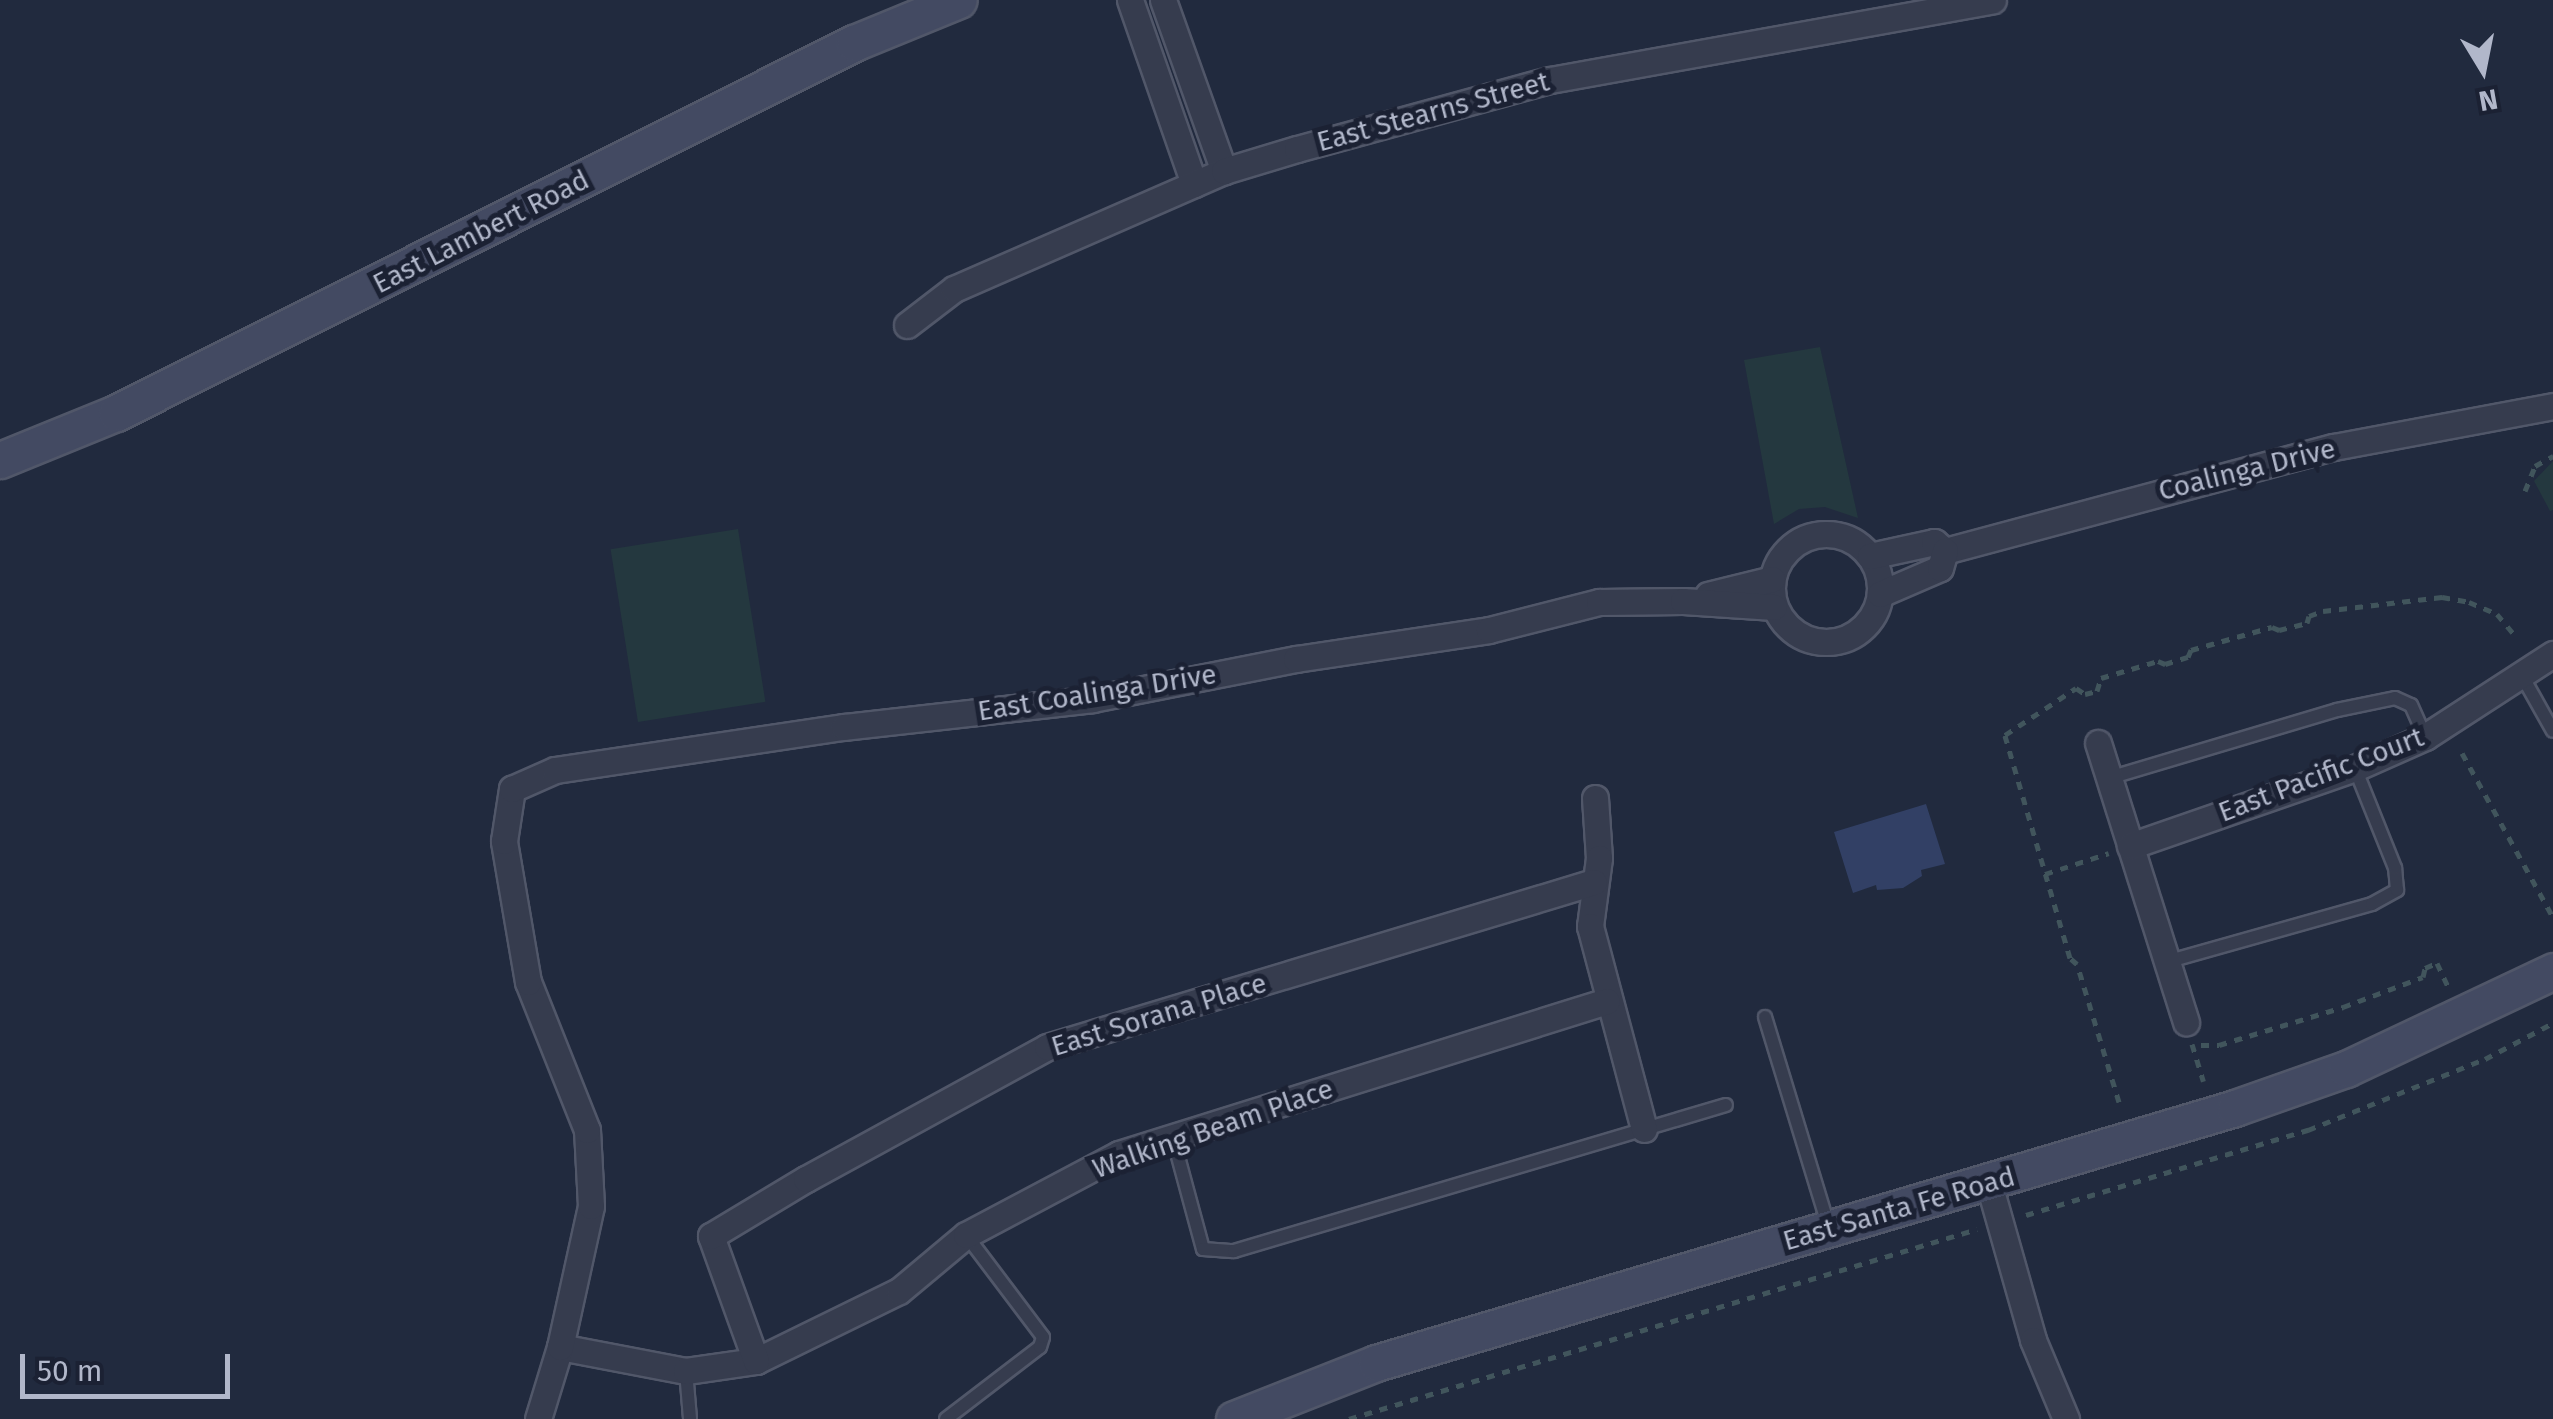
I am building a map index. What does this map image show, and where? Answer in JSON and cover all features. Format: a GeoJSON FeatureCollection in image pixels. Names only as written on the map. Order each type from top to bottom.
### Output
{"type":"FeatureCollection","features":[{"type":"Feature","properties":{"kind":"street","name":"East Lambert Road"},"geometry":{"type":"LineString","coordinates":[[0,460],[150,397],[854,43],[960,0]]}},
{"type":"Feature","properties":{"kind":"street"},"geometry":{"type":"LineString","coordinates":[[1130,0],[1194,184]]}},
{"type":"Feature","properties":{"kind":"street"},"geometry":{"type":"LineString","coordinates":[[1164,0],[1224,171]]}},
{"type":"Feature","properties":{"kind":"street"},"geometry":{"type":"LineString","coordinates":[[1182,0],[1183,58]]}},
{"type":"Feature","properties":{"kind":"street","name":"East Stearns Street"},"geometry":{"type":"LineString","coordinates":[[907,325],[954,289],[1224,171],[1550,80],[1993,0]]}},
{"type":"Feature","properties":{"kind":"street","name":"Coalinga Drive"},"geometry":{"type":"LineString","coordinates":[[1945,550],[2334,447],[2553,406]]}},
{"type":"Feature","properties":{"kind":"street"},"geometry":{"type":"LineString","coordinates":[[1814,535],[1845,537],[1870,556],[1880,594],[1864,626],[1832,642],[1797,634],[1774,607],[1772,579],[1786,550],[1814,535]]}},
{"type":"Feature","properties":{"kind":"street","name":"Coalinga Drive"},"geometry":{"type":"LineString","coordinates":[[1870,556],[1934,542],[1945,550]]}},
{"type":"Feature","properties":{"kind":"street","name":"Coalinga Drive"},"geometry":{"type":"LineString","coordinates":[[1880,594],[1940,568],[1945,550]]}},
{"type":"Feature","properties":{"kind":"street"},"geometry":{"type":"LineString","coordinates":[[1683,600],[1772,579]]}},
{"type":"Feature","properties":{"kind":"street"},"geometry":{"type":"LineString","coordinates":[[1683,600],[1774,607]]}},
{"type":"Feature","properties":{"kind":"street","name":"East Coalinga Drive"},"geometry":{"type":"LineString","coordinates":[[560,1347],[590,1206],[587,1130],[528,982],[504,841],[512,789],[555,770],[844,726],[1092,699],[1296,659],[1490,630],[1600,602],[1683,600]]}},
{"type":"Feature","properties":{"kind":"street","name":"East Pacific Court"},"geometry":{"type":"LineString","coordinates":[[2130,846],[2355,768],[2424,736],[2553,654]]}},
{"type":"Feature","properties":{"kind":"street"},"geometry":{"type":"LineString","coordinates":[[2098,743],[2186,1022]]}},
{"type":"Feature","properties":{"kind":"street"},"geometry":{"type":"LineString","coordinates":[[1595,798],[1599,858],[1590,926],[1644,1130]]}},
{"type":"Feature","properties":{"kind":"street","name":"East Sorana Place"},"geometry":{"type":"LineString","coordinates":[[756,1361],[711,1236],[806,1179],[1048,1047],[1594,882]]}},
{"type":"Feature","properties":{"kind":"street","name":"East Santa Fe Road"},"geometry":{"type":"LineString","coordinates":[[1234,1419],[1376,1363],[1990,1184],[2346,1070],[2553,972]]}},
{"type":"Feature","properties":{"kind":"street","name":"Walking Beam Place"},"geometry":{"type":"LineString","coordinates":[[560,1347],[686,1371],[756,1361],[899,1291],[966,1235],[1120,1154],[1607,1000]]}},
{"type":"Feature","properties":{"kind":"street"},"geometry":{"type":"LineString","coordinates":[[1990,1184],[2033,1340],[2066,1419]]}},
{"type":"Feature","properties":{"kind":"street"},"geometry":{"type":"LineString","coordinates":[[538,1419],[560,1347]]}},
{"type":"Feature","properties":{"kind":"lane"},"geometry":{"type":"LineString","coordinates":[[2521,674],[2553,731]]}},
{"type":"Feature","properties":{"kind":"lane"},"geometry":{"type":"LineString","coordinates":[[2109,778],[2337,710],[2395,698],[2411,705],[2424,736]]}},
{"type":"Feature","properties":{"kind":"lane"},"geometry":{"type":"LineString","coordinates":[[2166,962],[2372,904],[2397,890],[2396,868],[2355,768]]}},
{"type":"Feature","properties":{"kind":"lane"},"geometry":{"type":"LineString","coordinates":[[1765,1017],[1829,1228]]}},
{"type":"Feature","properties":{"kind":"lane"},"geometry":{"type":"LineString","coordinates":[[1173,1138],[1204,1249],[1234,1251],[1726,1106]]}},
{"type":"Feature","properties":{"kind":"lane"},"geometry":{"type":"LineString","coordinates":[[946,1419],[1040,1347],[1043,1337],[966,1235]]}},
{"type":"Feature","properties":{"kind":"lane"},"geometry":{"type":"LineString","coordinates":[[686,1371],[690,1419]]}},
{"type":"Feature","properties":{"kind":"path"},"geometry":{"type":"LineString","coordinates":[[2525,491],[2535,466],[2553,456]]}},
{"type":"Feature","properties":{"kind":"path"},"geometry":{"type":"LineString","coordinates":[[2462,753],[2553,917]]}},
{"type":"Feature","properties":{"kind":"path"},"geometry":{"type":"LineString","coordinates":[[2045,874],[2130,846]]}},
{"type":"Feature","properties":{"kind":"path"},"geometry":{"type":"LineString","coordinates":[[2203,1081],[2194,1050],[2211,1042],[2218,1045],[2343,1007],[2424,977],[2424,968],[2437,962],[2449,988]]}},
{"type":"Feature","properties":{"kind":"path"},"geometry":{"type":"LineString","coordinates":[[2040,1210],[2308,1130],[2484,1059],[2553,1023]]}},
{"type":"Feature","properties":{"kind":"path"},"geometry":{"type":"LineString","coordinates":[[2111,1077],[2118,1102]]}},
{"type":"Feature","properties":{"kind":"path"},"geometry":{"type":"LineString","coordinates":[[1349,1419],[1962,1234]]}},
{"type":"Feature","properties":{"kind":"shaded area"},"geometry":{"type":"Polygon","coordinates":[[[1820,347],[1858,518],[1825,507],[1799,509],[1774,524],[1744,360],[1820,347]]]}},
{"type":"Feature","properties":{"kind":"shaded area"},"geometry":{"type":"Polygon","coordinates":[[[2553,461],[2553,510],[2550,511],[2534,481],[2553,461]]]}},
{"type":"Feature","properties":{"kind":"shaded area"},"geometry":{"type":"Polygon","coordinates":[[[738,529],[765,702],[638,722],[611,549],[738,529]]]}},
{"type":"Feature","properties":{"kind":"water"},"geometry":{"type":"Polygon","coordinates":[[[1926,804],[1945,864],[1921,870],[1922,876],[1903,888],[1877,890],[1876,885],[1853,893],[1834,832],[1926,804]]]}}]}
